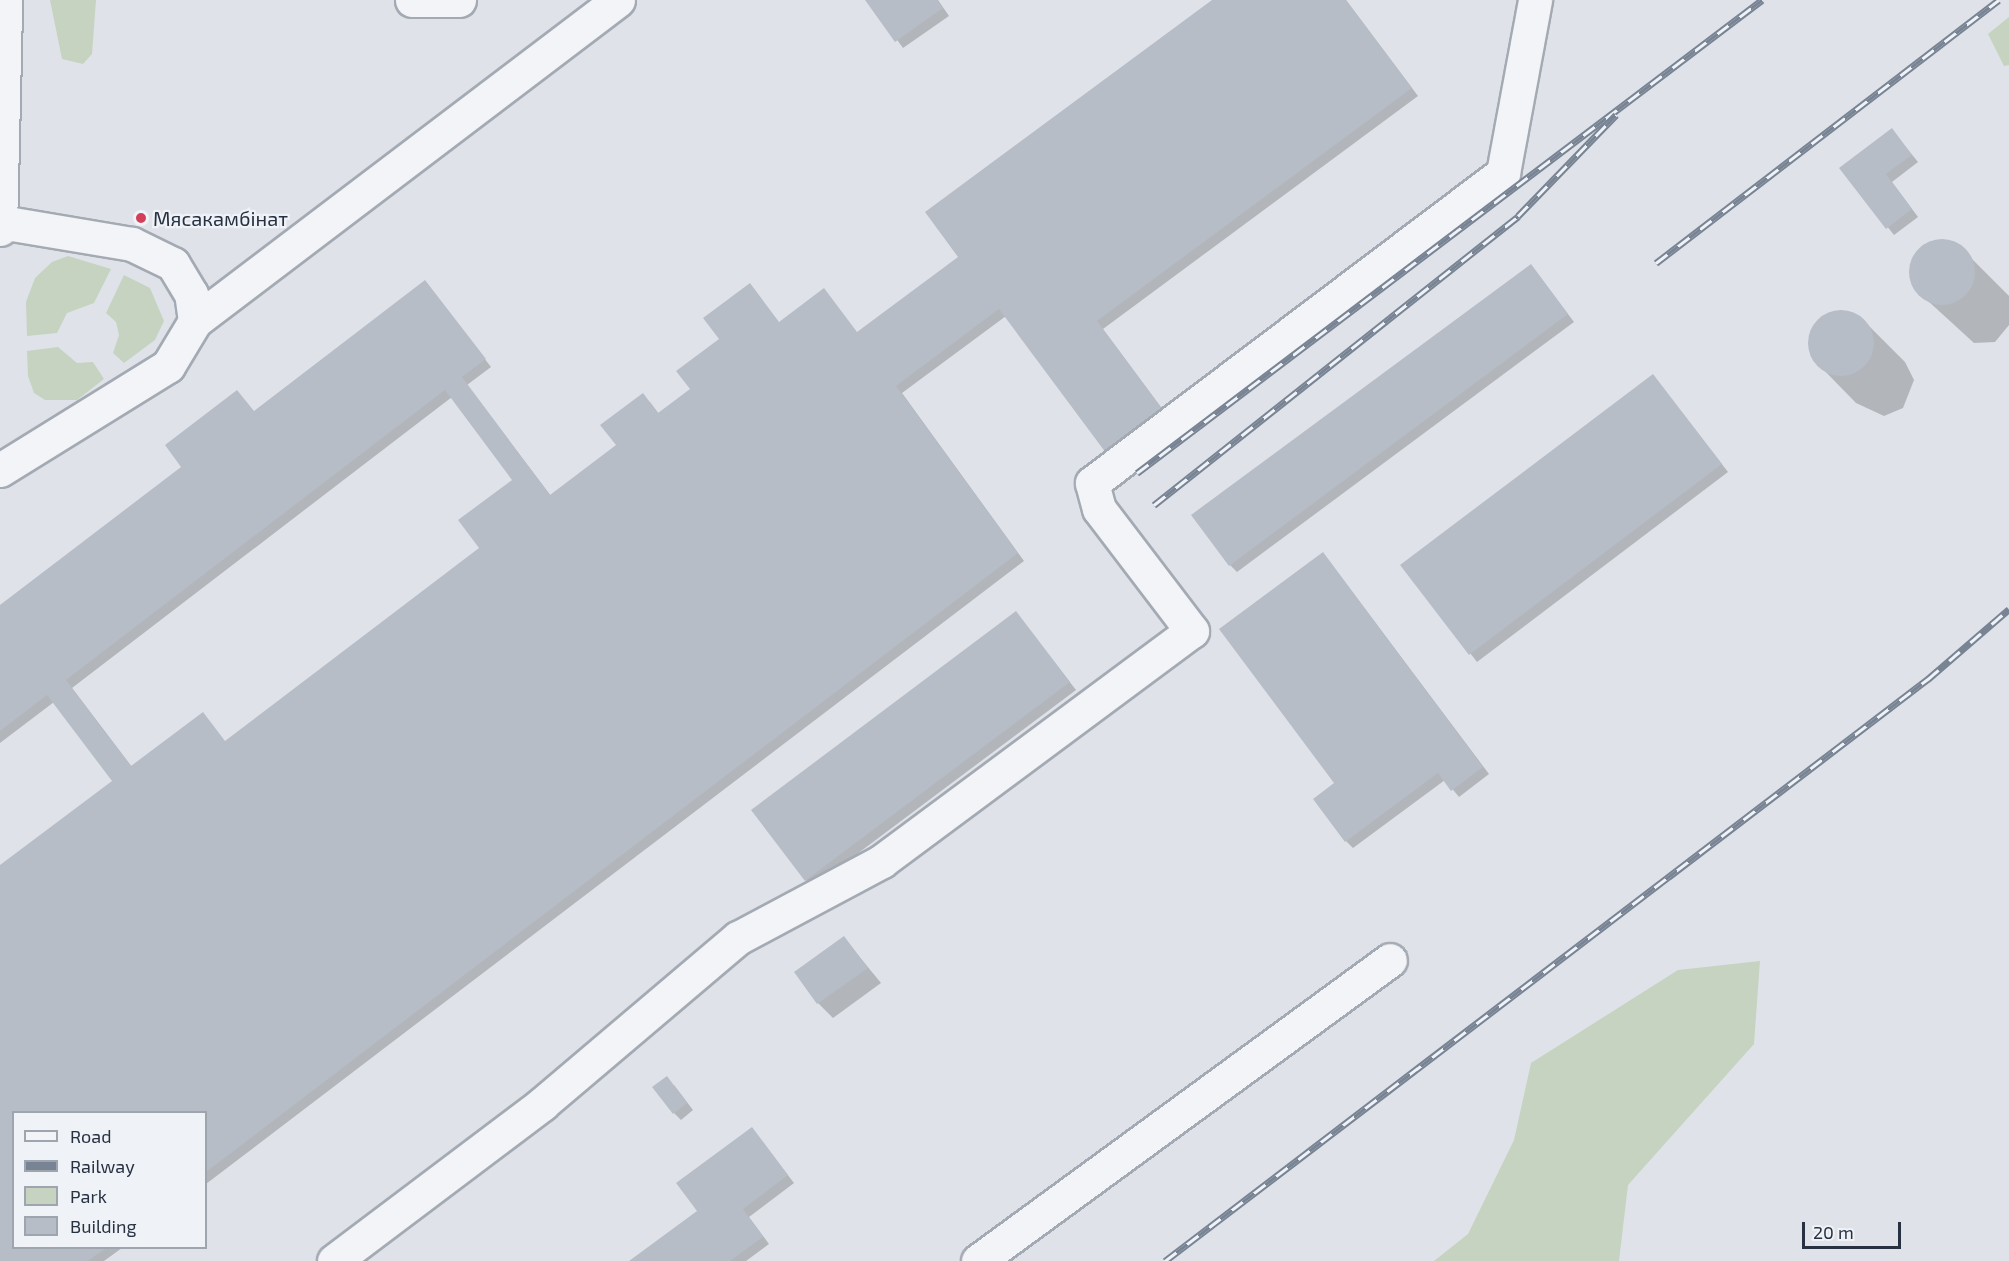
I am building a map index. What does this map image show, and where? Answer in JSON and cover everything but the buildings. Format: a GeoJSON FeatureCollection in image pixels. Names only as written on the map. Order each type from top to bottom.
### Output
{"type":"FeatureCollection","features":[{"type":"Feature","properties":{"kind":"street"},"geometry":{"type":"LineString","coordinates":[[0,229],[5,0]]}},
{"type":"Feature","properties":{"kind":"street"},"geometry":{"type":"LineString","coordinates":[[412,0],[459,0]]}},
{"type":"Feature","properties":{"kind":"street"},"geometry":{"type":"LineString","coordinates":[[0,470],[168,366],[195,321],[618,0]]}},
{"type":"Feature","properties":{"kind":"street"},"geometry":{"type":"LineString","coordinates":[[334,1261],[542,1104],[738,938],[882,861],[1192,631],[1099,509],[1092,483],[1503,173],[1535,0]]}},
{"type":"Feature","properties":{"kind":"street"},"geometry":{"type":"LineString","coordinates":[[0,222],[132,244],[173,264],[191,294],[195,321]]}},
{"type":"Feature","properties":{"kind":"street"},"geometry":{"type":"LineString","coordinates":[[978,1261],[1390,960]]}},
{"type":"Feature","properties":{"kind":"green space"},"geometry":{"type":"Polygon","coordinates":[[[50,0],[96,0],[92,54],[83,64],[62,59],[50,0]]]}},
{"type":"Feature","properties":{"kind":"green space"},"geometry":{"type":"Polygon","coordinates":[[[2009,17],[2009,65],[2004,66],[1988,34],[2009,17]]]}},
{"type":"Feature","properties":{"kind":"green space"},"geometry":{"type":"Polygon","coordinates":[[[68,256],[111,269],[94,303],[67,313],[57,333],[27,336],[26,302],[35,278],[52,262],[68,256]]]}},
{"type":"Feature","properties":{"kind":"green space"},"geometry":{"type":"Polygon","coordinates":[[[124,275],[150,288],[164,321],[155,340],[124,363],[113,353],[119,335],[116,322],[106,313],[124,275]]]}},
{"type":"Feature","properties":{"kind":"green space"},"geometry":{"type":"Polygon","coordinates":[[[58,347],[77,363],[93,362],[104,379],[77,400],[45,400],[34,393],[28,376],[27,351],[58,347]]]}},
{"type":"Feature","properties":{"kind":"green space"},"geometry":{"type":"Polygon","coordinates":[[[1760,961],[1754,1044],[1628,1185],[1619,1261],[1434,1261],[1468,1234],[1514,1140],[1531,1063],[1678,970],[1760,961]]]}},
{"type":"Feature","properties":{"kind":"railway"},"geometry":{"type":"LineString","coordinates":[[1137,473],[1762,0]]}},
{"type":"Feature","properties":{"kind":"railway"},"geometry":{"type":"LineString","coordinates":[[1656,263],[1999,0]]}},
{"type":"Feature","properties":{"kind":"railway"},"geometry":{"type":"LineString","coordinates":[[1154,505],[1518,216],[1616,115]]}},
{"type":"Feature","properties":{"kind":"railway"},"geometry":{"type":"LineString","coordinates":[[1165,1261],[1928,679],[2009,609]]}},
{"type":"Feature","properties":{"kind":"place","name":"Мясакамбінат"},"geometry":{"type":"Point","coordinates":[141,218]}}]}
